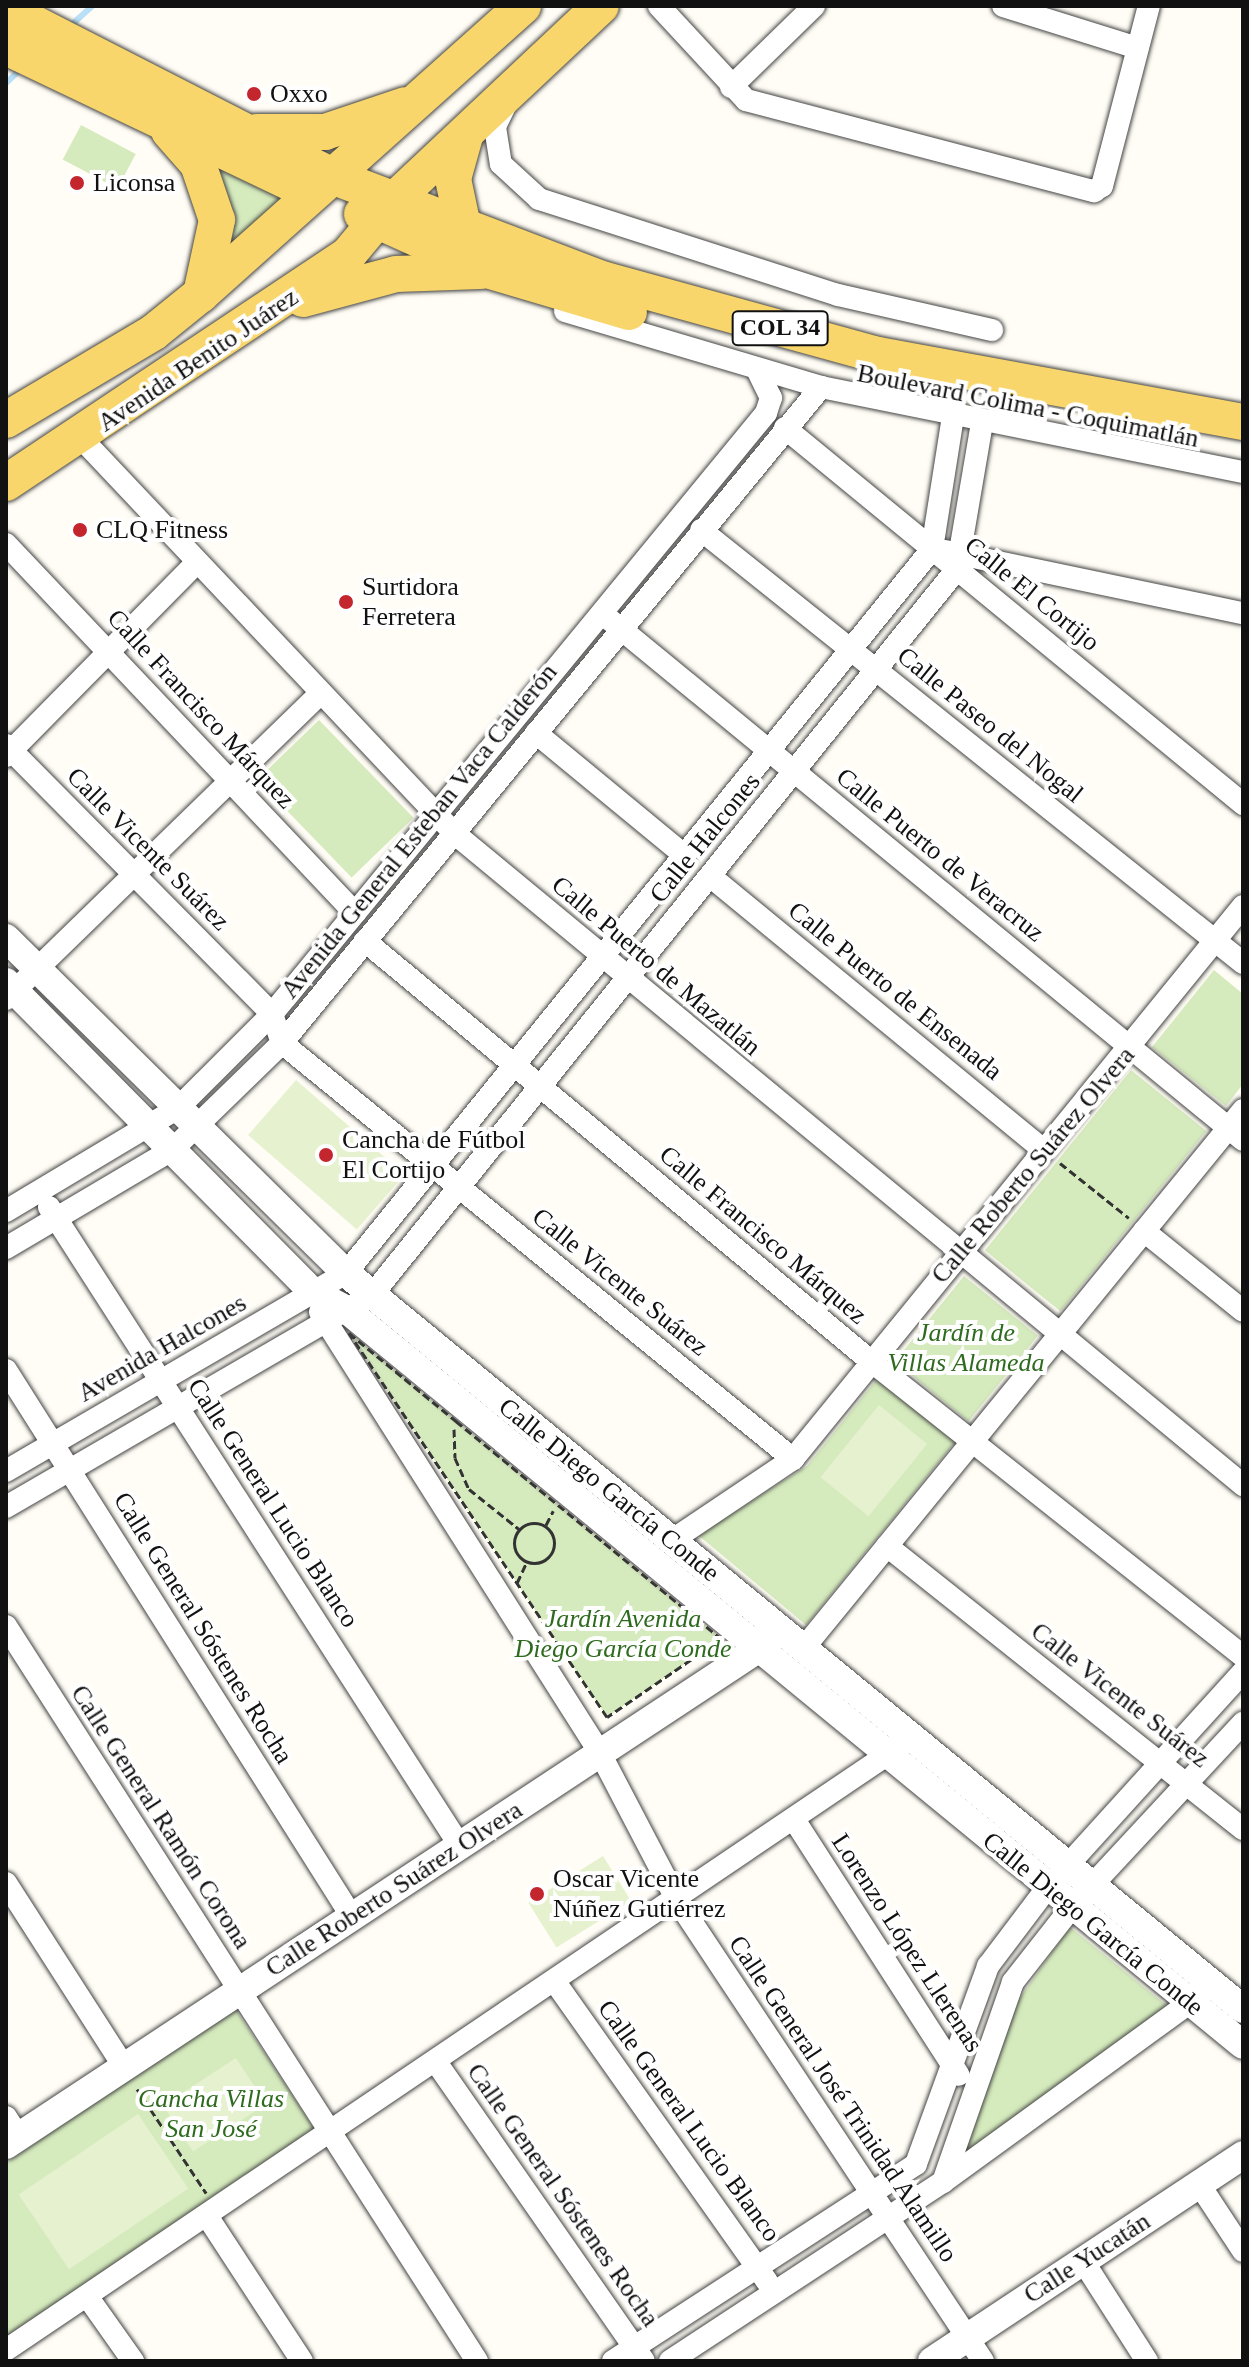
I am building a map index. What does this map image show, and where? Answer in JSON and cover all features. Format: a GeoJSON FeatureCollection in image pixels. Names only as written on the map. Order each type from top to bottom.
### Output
{"type":"FeatureCollection","features":[{"type":"Feature","properties":{"kind":"main road","name":"Avenida Benito Juárez"},"geometry":{"type":"LineString","coordinates":[[6,420],[154,332],[426,98],[523,6]]}},
{"type":"Feature","properties":{"kind":"main road","name":"Avenida Benito Juárez"},"geometry":{"type":"LineString","coordinates":[[6,483],[81,438],[286,303],[348,255],[385,211],[601,6]]}},
{"type":"Feature","properties":{"kind":"main road"},"geometry":{"type":"LineString","coordinates":[[14,26],[83,52],[242,132],[323,185]]}},
{"type":"Feature","properties":{"kind":"main road"},"geometry":{"type":"LineString","coordinates":[[14,26],[50,70],[163,124],[323,185]]}},
{"type":"Feature","properties":{"kind":"main road"},"geometry":{"type":"LineString","coordinates":[[242,132],[325,132],[426,98]]}},
{"type":"Feature","properties":{"kind":"main road"},"geometry":{"type":"LineString","coordinates":[[163,124],[210,190],[217,220],[201,294]]}},
{"type":"Feature","properties":{"kind":"main road"},"geometry":{"type":"LineString","coordinates":[[464,231],[453,179],[466,134]]}},
{"type":"Feature","properties":{"kind":"main road","name":"Boulevard Colima - Coquimatlán"},"geometry":{"type":"LineString","coordinates":[[323,185],[385,211],[487,270],[867,376],[1243,447]]}},
{"type":"Feature","properties":{"kind":"main road","name":"Boulevard Colima - Coquimatlán"},"geometry":{"type":"LineString","coordinates":[[385,211],[464,231],[605,280],[878,355],[1243,422]]}},
{"type":"Feature","properties":{"kind":"main road"},"geometry":{"type":"LineString","coordinates":[[286,303],[396,274],[487,270]]}},
{"type":"Feature","properties":{"kind":"street"},"geometry":{"type":"LineString","coordinates":[[659,6],[746,100],[1094,191],[1102,186],[1149,6]]}},
{"type":"Feature","properties":{"kind":"street"},"geometry":{"type":"LineString","coordinates":[[731,87],[814,6]]}},
{"type":"Feature","properties":{"kind":"street"},"geometry":{"type":"LineString","coordinates":[[1003,6],[1138,48]]}},
{"type":"Feature","properties":{"kind":"street"},"geometry":{"type":"LineString","coordinates":[[519,83],[502,110],[495,146],[513,178],[539,199],[838,295],[992,330]]}},
{"type":"Feature","properties":{"kind":"street"},"geometry":{"type":"LineString","coordinates":[[487,270],[520,296],[821,387],[982,423],[1243,472]]}},
{"type":"Feature","properties":{"kind":"street","name":"Avenida General Esteban Vaca Calderón"},"geometry":{"type":"LineString","coordinates":[[6,1248],[172,1150],[187,1117],[766,413],[771,398],[757,369]]}},
{"type":"Feature","properties":{"kind":"street","name":"Avenida General Esteban Vaca Calderón"},"geometry":{"type":"LineString","coordinates":[[6,1211],[148,1126],[187,1117],[282,1043],[821,387]]}},
{"type":"Feature","properties":{"kind":"street"},"geometry":{"type":"LineString","coordinates":[[953,417],[932,549],[958,562],[1239,615]]}},
{"type":"Feature","properties":{"kind":"street","name":"Calle Halcones"},"geometry":{"type":"LineString","coordinates":[[372,1295],[876,670],[958,562],[982,423]]}},
{"type":"Feature","properties":{"kind":"street","name":"Calle El Cortijo"},"geometry":{"type":"LineString","coordinates":[[785,428],[932,549]]}},
{"type":"Feature","properties":{"kind":"street","name":"Calle Puerto de Mazatlán"},"geometry":{"type":"LineString","coordinates":[[81,438],[454,833],[1058,1337],[1243,1485]]}},
{"type":"Feature","properties":{"kind":"street","name":"Calle Paseo del Nogal"},"geometry":{"type":"LineString","coordinates":[[701,530],[1243,963]]}},
{"type":"Feature","properties":{"kind":"street","name":"Calle Francisco Márquez"},"geometry":{"type":"LineString","coordinates":[[6,544],[355,913]]}},
{"type":"Feature","properties":{"kind":"street","name":"Calle Halcones"},"geometry":{"type":"LineString","coordinates":[[346,1273],[932,549]]}},
{"type":"Feature","properties":{"kind":"street"},"geometry":{"type":"LineString","coordinates":[[8,751],[197,562]]}},
{"type":"Feature","properties":{"kind":"street","name":"Calle El Cortijo"},"geometry":{"type":"LineString","coordinates":[[958,562],[1243,804]]}},
{"type":"Feature","properties":{"kind":"street","name":"Calle Puerto de Veracruz"},"geometry":{"type":"LineString","coordinates":[[602,613],[1236,1134]]}},
{"type":"Feature","properties":{"kind":"street"},"geometry":{"type":"LineString","coordinates":[[10,991],[41,972],[321,693]]}},
{"type":"Feature","properties":{"kind":"street"},"geometry":{"type":"LineString","coordinates":[[536,733],[684,855]]}},
{"type":"Feature","properties":{"kind":"street","name":"Calle Vicente Suárez"},"geometry":{"type":"LineString","coordinates":[[8,751],[272,1014],[282,1043],[793,1459]]}},
{"type":"Feature","properties":{"kind":"street"},"geometry":{"type":"LineString","coordinates":[[485,756],[504,771]]}},
{"type":"Feature","properties":{"kind":"street","name":"Calle Puerto de Ensenada"},"geometry":{"type":"LineString","coordinates":[[710,876],[1044,1150]]}},
{"type":"Feature","properties":{"kind":"street","name":"Calle Roberto Suárez Olvera"},"geometry":{"type":"LineString","coordinates":[[671,1541],[793,1459],[1243,906]]}},
{"type":"Feature","properties":{"kind":"street","name":"Calle Diego García Conde"},"geometry":{"type":"LineString","coordinates":[[6,938],[346,1273],[1243,2009]]}},
{"type":"Feature","properties":{"kind":"street","name":"Calle Francisco Márquez"},"geometry":{"type":"LineString","coordinates":[[365,941],[872,1362],[1243,1656]]}},
{"type":"Feature","properties":{"kind":"street","name":"Calle Diego García Conde"},"geometry":{"type":"LineString","coordinates":[[10,991],[335,1316],[758,1649],[1071,1908],[1243,2045]]}},
{"type":"Feature","properties":{"kind":"street"},"geometry":{"type":"LineString","coordinates":[[803,1649],[1144,1231],[1236,1134],[1243,1110]]}},
{"type":"Feature","properties":{"kind":"street","name":"Calle General Lucio Blanco"},"geometry":{"type":"LineString","coordinates":[[39,1191],[460,1846]]}},
{"type":"Feature","properties":{"kind":"street"},"geometry":{"type":"LineString","coordinates":[[1144,1231],[1243,1311]]}},
{"type":"Feature","properties":{"kind":"street","name":"Avenida Halcones"},"geometry":{"type":"LineString","coordinates":[[6,1471],[346,1273]]}},
{"type":"Feature","properties":{"kind":"street"},"geometry":{"type":"LineString","coordinates":[[6,1507],[372,1295]]}},
{"type":"Feature","properties":{"kind":"street","name":"Calle General José Trinidad Alamillo"},"geometry":{"type":"LineString","coordinates":[[335,1316],[600,1753],[677,1900],[983,2361]]}},
{"type":"Feature","properties":{"kind":"street","name":"Calle General Sóstenes Rocha"},"geometry":{"type":"LineString","coordinates":[[6,1370],[352,1917]]}},
{"type":"Feature","properties":{"kind":"street","name":"Calle Vicente Suárez"},"geometry":{"type":"LineString","coordinates":[[887,1546],[1243,1829]]}},
{"type":"Feature","properties":{"kind":"street","name":"Calle General Ramón Corona"},"geometry":{"type":"LineString","coordinates":[[6,1626],[477,2361]]}},
{"type":"Feature","properties":{"kind":"street","name":"Calle Roberto Suárez Olvera"},"geometry":{"type":"LineString","coordinates":[[10,2133],[136,2072],[240,1991],[758,1649],[775,1626]]}},
{"type":"Feature","properties":{"kind":"street"},"geometry":{"type":"LineString","coordinates":[[613,2361],[639,2354],[760,2268],[916,2164],[954,2068],[988,1966],[1047,1888],[1164,1765],[1243,1672]]}},
{"type":"Feature","properties":{"kind":"street"},"geometry":{"type":"LineString","coordinates":[[943,2182],[1013,1982],[1071,1908],[1190,1787],[1243,1723]]}},
{"type":"Feature","properties":{"kind":"street"},"geometry":{"type":"LineString","coordinates":[[6,2350],[889,1758],[909,1737]]}},
{"type":"Feature","properties":{"kind":"street","name":"Lorenzo López Llerenas"},"geometry":{"type":"LineString","coordinates":[[795,1821],[973,2096]]}},
{"type":"Feature","properties":{"kind":"street"},"geometry":{"type":"LineString","coordinates":[[6,1883],[136,2072]]}},
{"type":"Feature","properties":{"kind":"street","name":"Calle General Lucio Blanco"},"geometry":{"type":"LineString","coordinates":[[555,1982],[776,2294]]}},
{"type":"Feature","properties":{"kind":"street"},"geometry":{"type":"LineString","coordinates":[[670,2361],[943,2182],[1193,2005],[1211,1983]]}},
{"type":"Feature","properties":{"kind":"street","name":"Calle General Sóstenes Rocha"},"geometry":{"type":"LineString","coordinates":[[436,2062],[639,2354]]}},
{"type":"Feature","properties":{"kind":"street","name":"Calle Yucatán"},"geometry":{"type":"LineString","coordinates":[[932,2361],[1243,2155]]}},
{"type":"Feature","properties":{"kind":"street"},"geometry":{"type":"LineString","coordinates":[[1199,2184],[1243,2251]]}},
{"type":"Feature","properties":{"kind":"street"},"geometry":{"type":"LineString","coordinates":[[207,2216],[302,2361]]}},
{"type":"Feature","properties":{"kind":"street"},"geometry":{"type":"LineString","coordinates":[[1083,2261],[1147,2361]]}},
{"type":"Feature","properties":{"kind":"street"},"geometry":{"type":"LineString","coordinates":[[87,2296],[133,2361]]}},
{"type":"Feature","properties":{"kind":"path"},"geometry":{"type":"LineString","coordinates":[[1044,1150],[1144,1231]]}},
{"type":"Feature","properties":{"kind":"path"},"geometry":{"type":"LineString","coordinates":[[349,1333],[456,1421],[721,1639],[607,1717],[349,1333]]}},
{"type":"Feature","properties":{"kind":"path"},"geometry":{"type":"LineString","coordinates":[[456,1421],[455,1458],[470,1490]]}},
{"type":"Feature","properties":{"kind":"path"},"geometry":{"type":"LineString","coordinates":[[452,1486],[470,1490],[519,1529],[546,1526]]}},
{"type":"Feature","properties":{"kind":"path"},"geometry":{"type":"LineString","coordinates":[[527,1562],[544,1561],[553,1551],[546,1526],[557,1504]]}},
{"type":"Feature","properties":{"kind":"path"},"geometry":{"type":"LineString","coordinates":[[519,1529],[514,1545],[527,1562]]}},
{"type":"Feature","properties":{"kind":"path"},"geometry":{"type":"LineString","coordinates":[[517,1583],[527,1562]]}},
{"type":"Feature","properties":{"kind":"path"},"geometry":{"type":"LineString","coordinates":[[136,2072],[135,2086],[208,2196],[221,2187]]}},
{"type":"Feature","properties":{"kind":"green space"},"geometry":{"type":"Polygon","coordinates":[[[81,125],[136,154],[117,189],[63,159],[81,125]]]}},
{"type":"Feature","properties":{"kind":"green space"},"geometry":{"type":"Polygon","coordinates":[[[191,149],[285,197],[219,257],[191,149]]]}},
{"type":"Feature","properties":{"kind":"green space"},"geometry":{"type":"Polygon","coordinates":[[[319,720],[413,818],[352,878],[257,780],[319,720]]]}},
{"type":"Feature","properties":{"kind":"green space"},"geometry":{"type":"Polygon","coordinates":[[[1214,970],[1243,994],[1243,1084],[1226,1106],[1152,1047],[1214,970]]]}},
{"type":"Feature","properties":{"kind":"green space"},"geometry":{"type":"Polygon","coordinates":[[[1131,1070],[1206,1131],[1060,1311],[985,1250],[1131,1070]]]}},
{"type":"Feature","properties":{"kind":"green space","name":"Cancha de Fútbol El Cortijo"},"geometry":{"type":"Polygon","coordinates":[[[296,1080],[405,1174],[357,1230],[248,1135],[296,1080]]]}},
{"type":"Feature","properties":{"kind":"green space","name":"Jardín de Villas Alameda"},"geometry":{"type":"Polygon","coordinates":[[[964,1276],[1038,1336],[969,1421],[895,1361],[964,1276]]]}},
{"type":"Feature","properties":{"kind":"green space","name":"Jardín Avenida Diego García Conde"},"geometry":{"type":"Polygon","coordinates":[[[349,1333],[456,1421],[721,1639],[607,1717],[349,1333]]]}},
{"type":"Feature","properties":{"kind":"green space"},"geometry":{"type":"Polygon","coordinates":[[[877,1379],[955,1442],[806,1625],[698,1535],[807,1466],[877,1379]]]}},
{"type":"Feature","properties":{"kind":"green space"},"geometry":{"type":"Polygon","coordinates":[[[879,1405],[927,1444],[869,1516],[820,1477],[879,1405]]]}},
{"type":"Feature","properties":{"kind":"green space"},"geometry":{"type":"Polygon","coordinates":[[[603,1856],[631,1901],[556,1948],[528,1903],[603,1856]]]}},
{"type":"Feature","properties":{"kind":"green space"},"geometry":{"type":"Polygon","coordinates":[[[1070,1927],[1171,2009],[962,2156],[1017,2002],[1070,1927]]]}},
{"type":"Feature","properties":{"kind":"green space","name":"Cancha Villas San José"},"geometry":{"type":"Polygon","coordinates":[[[234,2007],[317,2133],[6,2341],[6,2163],[234,2007]]]}},
{"type":"Feature","properties":{"kind":"green space"},"geometry":{"type":"Polygon","coordinates":[[[236,2058],[266,2104],[193,2152],[163,2105],[236,2058]]]}},
{"type":"Feature","properties":{"kind":"green space"},"geometry":{"type":"Polygon","coordinates":[[[138,2114],[188,2189],[69,2269],[19,2195],[138,2114]]]}},
{"type":"Feature","properties":{"kind":"waterway"},"geometry":{"type":"LineString","coordinates":[[69,27],[92,6]]}},
{"type":"Feature","properties":{"kind":"waterway"},"geometry":{"type":"LineString","coordinates":[[6,83],[21,69]]}},
{"type":"Feature","properties":{"kind":"place","name":"Oxxo"},"geometry":{"type":"Point","coordinates":[254,94]}},
{"type":"Feature","properties":{"kind":"place","name":"Liconsa"},"geometry":{"type":"Point","coordinates":[77,183]}},
{"type":"Feature","properties":{"kind":"place","name":"CLQ Fitness"},"geometry":{"type":"Point","coordinates":[80,530]}},
{"type":"Feature","properties":{"kind":"place","name":"Surtidora Ferretera"},"geometry":{"type":"Point","coordinates":[346,602]}},
{"type":"Feature","properties":{"kind":"place","name":"Cancha de Fútbol El Cortijo"},"geometry":{"type":"Point","coordinates":[326,1155]}},
{"type":"Feature","properties":{"kind":"place","name":"Oscar Vicente Núñez Gutiérrez"},"geometry":{"type":"Point","coordinates":[537,1894]}}]}
